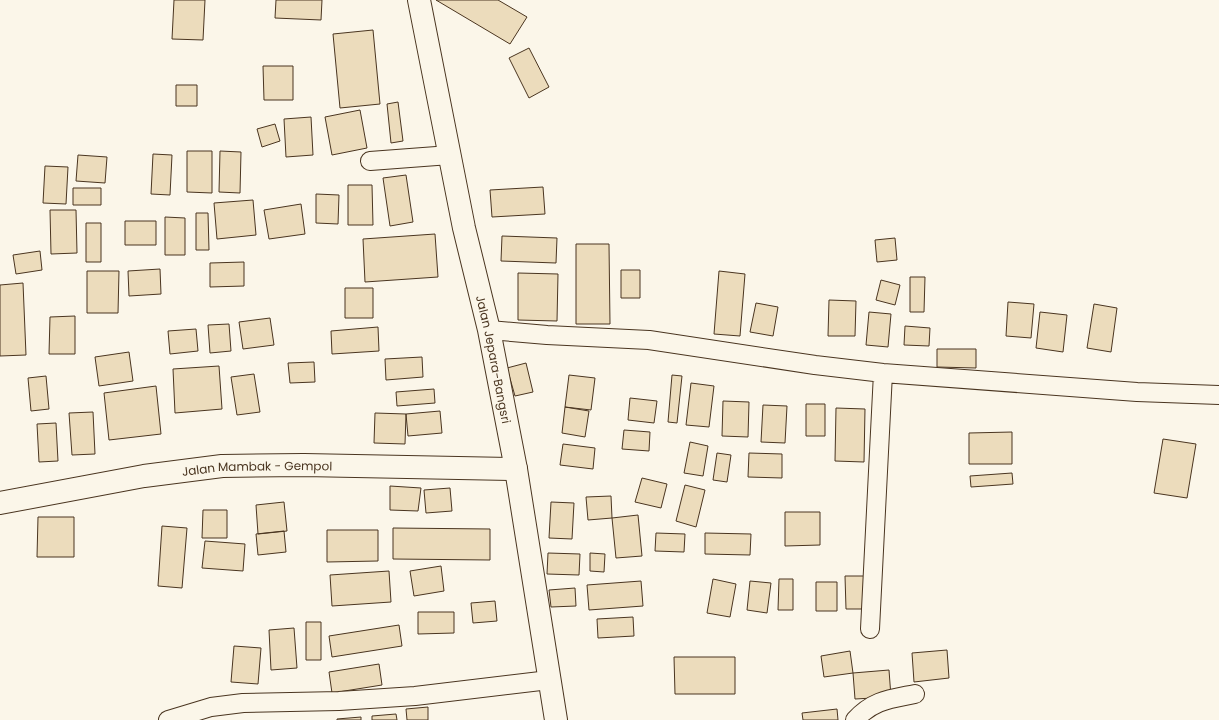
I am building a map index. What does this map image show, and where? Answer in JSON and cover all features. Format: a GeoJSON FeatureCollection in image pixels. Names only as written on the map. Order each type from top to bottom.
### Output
{"type":"FeatureCollection","features":[{"type":"Feature","properties":{"kind":"main road","name":"Jalan Jepara-Bangsri"},"geometry":{"type":"LineString","coordinates":[[419,0],[464,228],[489,330],[516,469],[556,720]]}},
{"type":"Feature","properties":{"kind":"main road","name":"Jalan Mambak - Gempol"},"geometry":{"type":"LineString","coordinates":[[0,503],[144,476],[222,466],[304,465],[516,469]]}},
{"type":"Feature","properties":{"kind":"street"},"geometry":{"type":"LineString","coordinates":[[370,161],[450,155]]}},
{"type":"Feature","properties":{"kind":"street"},"geometry":{"type":"LineString","coordinates":[[489,330],[547,335],[649,340],[808,364],[883,373],[1137,392],[1219,395]]}},
{"type":"Feature","properties":{"kind":"street"},"geometry":{"type":"LineString","coordinates":[[870,629],[883,373]]}},
{"type":"Feature","properties":{"kind":"street"},"geometry":{"type":"LineString","coordinates":[[168,720],[211,707],[244,703],[339,701],[415,696],[549,680]]}},
{"type":"Feature","properties":{"kind":"street"},"geometry":{"type":"LineString","coordinates":[[855,720],[865,710],[883,700],[915,694]]}},
{"type":"Feature","properties":{"kind":"building"},"geometry":{"type":"Polygon","coordinates":[[[174,0],[205,0],[203,40],[172,39],[174,0]]]}},
{"type":"Feature","properties":{"kind":"building"},"geometry":{"type":"Polygon","coordinates":[[[276,0],[322,0],[321,20],[275,18],[276,0]]]}},
{"type":"Feature","properties":{"kind":"building"},"geometry":{"type":"Polygon","coordinates":[[[436,0],[498,0],[527,17],[510,44],[436,0]]]}},
{"type":"Feature","properties":{"kind":"building"},"geometry":{"type":"Polygon","coordinates":[[[373,30],[380,104],[340,108],[333,34],[373,30]]]}},
{"type":"Feature","properties":{"kind":"building"},"geometry":{"type":"Polygon","coordinates":[[[529,48],[549,87],[529,98],[509,58],[529,48]]]}},
{"type":"Feature","properties":{"kind":"building"},"geometry":{"type":"Polygon","coordinates":[[[263,66],[293,66],[293,100],[264,100],[263,66]]]}},
{"type":"Feature","properties":{"kind":"building"},"geometry":{"type":"Polygon","coordinates":[[[176,85],[197,85],[197,106],[176,106],[176,85]]]}},
{"type":"Feature","properties":{"kind":"building"},"geometry":{"type":"Polygon","coordinates":[[[398,102],[403,141],[391,143],[387,104],[398,102]]]}},
{"type":"Feature","properties":{"kind":"building"},"geometry":{"type":"Polygon","coordinates":[[[360,110],[367,148],[332,155],[325,117],[360,110]]]}},
{"type":"Feature","properties":{"kind":"building"},"geometry":{"type":"Polygon","coordinates":[[[311,117],[313,155],[286,157],[284,119],[311,117]]]}},
{"type":"Feature","properties":{"kind":"building"},"geometry":{"type":"Polygon","coordinates":[[[275,124],[280,141],[262,147],[257,129],[275,124]]]}},
{"type":"Feature","properties":{"kind":"building"},"geometry":{"type":"Polygon","coordinates":[[[187,151],[212,151],[212,193],[187,192],[187,151]]]}},
{"type":"Feature","properties":{"kind":"building"},"geometry":{"type":"Polygon","coordinates":[[[220,151],[241,152],[240,193],[219,192],[220,151]]]}},
{"type":"Feature","properties":{"kind":"building"},"geometry":{"type":"Polygon","coordinates":[[[153,154],[172,155],[170,195],[151,194],[153,154]]]}},
{"type":"Feature","properties":{"kind":"building"},"geometry":{"type":"Polygon","coordinates":[[[78,155],[107,157],[105,183],[76,181],[78,155]]]}},
{"type":"Feature","properties":{"kind":"building"},"geometry":{"type":"Polygon","coordinates":[[[45,166],[68,167],[66,204],[43,203],[45,166]]]}},
{"type":"Feature","properties":{"kind":"building"},"geometry":{"type":"Polygon","coordinates":[[[406,175],[413,222],[390,226],[383,178],[406,175]]]}},
{"type":"Feature","properties":{"kind":"building"},"geometry":{"type":"Polygon","coordinates":[[[348,185],[372,185],[373,225],[348,225],[348,185]]]}},
{"type":"Feature","properties":{"kind":"building"},"geometry":{"type":"Polygon","coordinates":[[[543,187],[545,214],[492,217],[490,190],[543,187]]]}},
{"type":"Feature","properties":{"kind":"building"},"geometry":{"type":"Polygon","coordinates":[[[73,188],[101,188],[101,205],[73,205],[73,188]]]}},
{"type":"Feature","properties":{"kind":"building"},"geometry":{"type":"Polygon","coordinates":[[[316,194],[339,195],[338,224],[316,223],[316,194]]]}},
{"type":"Feature","properties":{"kind":"building"},"geometry":{"type":"Polygon","coordinates":[[[253,200],[256,235],[217,239],[214,203],[253,200]]]}},
{"type":"Feature","properties":{"kind":"building"},"geometry":{"type":"Polygon","coordinates":[[[301,204],[305,234],[269,239],[264,210],[301,204]]]}},
{"type":"Feature","properties":{"kind":"building"},"geometry":{"type":"Polygon","coordinates":[[[50,210],[76,210],[77,253],[51,254],[50,210]]]}},
{"type":"Feature","properties":{"kind":"building"},"geometry":{"type":"Polygon","coordinates":[[[196,213],[208,213],[209,250],[196,250],[196,213]]]}},
{"type":"Feature","properties":{"kind":"building"},"geometry":{"type":"Polygon","coordinates":[[[165,217],[185,218],[185,255],[165,255],[165,217]]]}},
{"type":"Feature","properties":{"kind":"building"},"geometry":{"type":"Polygon","coordinates":[[[125,221],[156,221],[156,245],[125,245],[125,221]]]}},
{"type":"Feature","properties":{"kind":"building"},"geometry":{"type":"Polygon","coordinates":[[[86,223],[101,223],[101,262],[86,262],[86,223]]]}},
{"type":"Feature","properties":{"kind":"building"},"geometry":{"type":"Polygon","coordinates":[[[435,234],[438,277],[365,282],[363,239],[435,234]]]}},
{"type":"Feature","properties":{"kind":"building"},"geometry":{"type":"Polygon","coordinates":[[[502,236],[557,238],[556,263],[501,261],[502,236]]]}},
{"type":"Feature","properties":{"kind":"building"},"geometry":{"type":"Polygon","coordinates":[[[895,238],[897,260],[877,262],[875,240],[895,238]]]}},
{"type":"Feature","properties":{"kind":"building"},"geometry":{"type":"Polygon","coordinates":[[[576,244],[609,244],[610,324],[576,324],[576,244]]]}},
{"type":"Feature","properties":{"kind":"building"},"geometry":{"type":"Polygon","coordinates":[[[40,251],[42,270],[16,274],[13,255],[40,251]]]}},
{"type":"Feature","properties":{"kind":"building"},"geometry":{"type":"Polygon","coordinates":[[[244,262],[244,286],[210,287],[210,263],[244,262]]]}},
{"type":"Feature","properties":{"kind":"building"},"geometry":{"type":"Polygon","coordinates":[[[160,269],[161,294],[129,296],[128,271],[160,269]]]}},
{"type":"Feature","properties":{"kind":"building"},"geometry":{"type":"Polygon","coordinates":[[[621,270],[640,270],[640,298],[621,298],[621,270]]]}},
{"type":"Feature","properties":{"kind":"building"},"geometry":{"type":"Polygon","coordinates":[[[87,271],[119,271],[118,313],[87,313],[87,271]]]}},
{"type":"Feature","properties":{"kind":"building"},"geometry":{"type":"Polygon","coordinates":[[[719,271],[745,274],[740,336],[714,334],[719,271]]]}},
{"type":"Feature","properties":{"kind":"building"},"geometry":{"type":"Polygon","coordinates":[[[518,273],[558,274],[557,321],[518,320],[518,273]]]}},
{"type":"Feature","properties":{"kind":"building"},"geometry":{"type":"Polygon","coordinates":[[[910,277],[925,277],[924,312],[910,312],[910,277]]]}},
{"type":"Feature","properties":{"kind":"building"},"geometry":{"type":"Polygon","coordinates":[[[881,280],[900,285],[895,305],[876,300],[881,280]]]}},
{"type":"Feature","properties":{"kind":"building"},"geometry":{"type":"Polygon","coordinates":[[[23,283],[26,355],[0,356],[0,285],[23,283]]]}},
{"type":"Feature","properties":{"kind":"building"},"geometry":{"type":"Polygon","coordinates":[[[345,288],[373,288],[373,318],[345,318],[345,288]]]}},
{"type":"Feature","properties":{"kind":"building"},"geometry":{"type":"Polygon","coordinates":[[[829,300],[856,301],[855,336],[828,336],[829,300]]]}},
{"type":"Feature","properties":{"kind":"building"},"geometry":{"type":"Polygon","coordinates":[[[1008,302],[1034,304],[1031,338],[1006,336],[1008,302]]]}},
{"type":"Feature","properties":{"kind":"building"},"geometry":{"type":"Polygon","coordinates":[[[756,303],[778,307],[773,336],[750,332],[756,303]]]}},
{"type":"Feature","properties":{"kind":"building"},"geometry":{"type":"Polygon","coordinates":[[[1094,304],[1117,308],[1111,352],[1087,348],[1094,304]]]}},
{"type":"Feature","properties":{"kind":"building"},"geometry":{"type":"Polygon","coordinates":[[[869,312],[891,314],[888,347],[866,345],[869,312]]]}},
{"type":"Feature","properties":{"kind":"building"},"geometry":{"type":"Polygon","coordinates":[[[1040,312],[1067,315],[1063,352],[1036,348],[1040,312]]]}},
{"type":"Feature","properties":{"kind":"building"},"geometry":{"type":"Polygon","coordinates":[[[75,316],[75,354],[49,354],[50,317],[75,316]]]}},
{"type":"Feature","properties":{"kind":"building"},"geometry":{"type":"Polygon","coordinates":[[[270,318],[274,345],[243,349],[239,322],[270,318]]]}},
{"type":"Feature","properties":{"kind":"building"},"geometry":{"type":"Polygon","coordinates":[[[229,324],[231,351],[210,353],[208,325],[229,324]]]}},
{"type":"Feature","properties":{"kind":"building"},"geometry":{"type":"Polygon","coordinates":[[[905,326],[930,328],[929,346],[904,345],[905,326]]]}},
{"type":"Feature","properties":{"kind":"building"},"geometry":{"type":"Polygon","coordinates":[[[378,327],[379,351],[332,354],[331,331],[378,327]]]}},
{"type":"Feature","properties":{"kind":"building"},"geometry":{"type":"Polygon","coordinates":[[[196,329],[198,351],[170,354],[168,331],[196,329]]]}},
{"type":"Feature","properties":{"kind":"building"},"geometry":{"type":"Polygon","coordinates":[[[937,349],[976,349],[976,368],[937,367],[937,349]]]}},
{"type":"Feature","properties":{"kind":"building"},"geometry":{"type":"Polygon","coordinates":[[[129,352],[133,381],[99,386],[95,357],[129,352]]]}},
{"type":"Feature","properties":{"kind":"building"},"geometry":{"type":"Polygon","coordinates":[[[422,357],[423,377],[386,380],[385,359],[422,357]]]}},
{"type":"Feature","properties":{"kind":"building"},"geometry":{"type":"Polygon","coordinates":[[[314,362],[315,382],[290,383],[288,363],[314,362]]]}},
{"type":"Feature","properties":{"kind":"building"},"geometry":{"type":"Polygon","coordinates":[[[526,363],[533,392],[515,396],[507,368],[526,363]]]}},
{"type":"Feature","properties":{"kind":"building"},"geometry":{"type":"Polygon","coordinates":[[[219,366],[222,409],[175,413],[173,369],[219,366]]]}},
{"type":"Feature","properties":{"kind":"building"},"geometry":{"type":"Polygon","coordinates":[[[254,374],[260,412],[237,415],[231,377],[254,374]]]}},
{"type":"Feature","properties":{"kind":"building"},"geometry":{"type":"Polygon","coordinates":[[[569,375],[595,378],[591,410],[565,407],[569,375]]]}},
{"type":"Feature","properties":{"kind":"building"},"geometry":{"type":"Polygon","coordinates":[[[672,375],[682,376],[677,423],[668,422],[672,375]]]}},
{"type":"Feature","properties":{"kind":"building"},"geometry":{"type":"Polygon","coordinates":[[[46,376],[49,409],[31,411],[28,378],[46,376]]]}},
{"type":"Feature","properties":{"kind":"building"},"geometry":{"type":"Polygon","coordinates":[[[691,383],[714,386],[709,427],[686,425],[691,383]]]}},
{"type":"Feature","properties":{"kind":"building"},"geometry":{"type":"Polygon","coordinates":[[[156,386],[161,434],[109,440],[104,393],[156,386]]]}},
{"type":"Feature","properties":{"kind":"building"},"geometry":{"type":"Polygon","coordinates":[[[434,389],[435,403],[397,406],[396,392],[434,389]]]}},
{"type":"Feature","properties":{"kind":"building"},"geometry":{"type":"Polygon","coordinates":[[[630,398],[657,401],[654,423],[628,420],[630,398]]]}},
{"type":"Feature","properties":{"kind":"building"},"geometry":{"type":"Polygon","coordinates":[[[723,401],[749,402],[748,437],[722,436],[723,401]]]}},
{"type":"Feature","properties":{"kind":"building"},"geometry":{"type":"Polygon","coordinates":[[[806,404],[825,404],[825,436],[806,436],[806,404]]]}},
{"type":"Feature","properties":{"kind":"building"},"geometry":{"type":"Polygon","coordinates":[[[763,405],[787,406],[785,443],[761,442],[763,405]]]}},
{"type":"Feature","properties":{"kind":"building"},"geometry":{"type":"Polygon","coordinates":[[[565,407],[589,411],[585,437],[562,433],[565,407]]]}},
{"type":"Feature","properties":{"kind":"building"},"geometry":{"type":"Polygon","coordinates":[[[836,408],[865,409],[864,462],[835,461],[836,408]]]}},
{"type":"Feature","properties":{"kind":"building"},"geometry":{"type":"Polygon","coordinates":[[[440,411],[442,433],[408,436],[406,414],[440,411]]]}},
{"type":"Feature","properties":{"kind":"building"},"geometry":{"type":"Polygon","coordinates":[[[93,412],[95,454],[72,455],[69,413],[93,412]]]}},
{"type":"Feature","properties":{"kind":"building"},"geometry":{"type":"Polygon","coordinates":[[[375,413],[406,414],[405,444],[374,443],[375,413]]]}},
{"type":"Feature","properties":{"kind":"building"},"geometry":{"type":"Polygon","coordinates":[[[56,423],[58,461],[39,462],[37,424],[56,423]]]}},
{"type":"Feature","properties":{"kind":"building"},"geometry":{"type":"Polygon","coordinates":[[[624,430],[650,432],[649,451],[622,449],[624,430]]]}},
{"type":"Feature","properties":{"kind":"building"},"geometry":{"type":"Polygon","coordinates":[[[1012,432],[1012,464],[969,464],[969,433],[1012,432]]]}},
{"type":"Feature","properties":{"kind":"building"},"geometry":{"type":"Polygon","coordinates":[[[1163,439],[1196,444],[1187,498],[1154,493],[1163,439]]]}},
{"type":"Feature","properties":{"kind":"building"},"geometry":{"type":"Polygon","coordinates":[[[690,442],[708,446],[703,476],[684,473],[690,442]]]}},
{"type":"Feature","properties":{"kind":"building"},"geometry":{"type":"Polygon","coordinates":[[[563,444],[595,448],[593,469],[560,465],[563,444]]]}},
{"type":"Feature","properties":{"kind":"building"},"geometry":{"type":"Polygon","coordinates":[[[717,453],[731,455],[727,482],[713,480],[717,453]]]}},
{"type":"Feature","properties":{"kind":"building"},"geometry":{"type":"Polygon","coordinates":[[[749,453],[782,454],[782,478],[748,477],[749,453]]]}},
{"type":"Feature","properties":{"kind":"building"},"geometry":{"type":"Polygon","coordinates":[[[1012,473],[1013,484],[971,487],[970,476],[1012,473]]]}},
{"type":"Feature","properties":{"kind":"building"},"geometry":{"type":"Polygon","coordinates":[[[642,478],[667,484],[661,508],[635,502],[642,478]]]}},
{"type":"Feature","properties":{"kind":"building"},"geometry":{"type":"Polygon","coordinates":[[[685,485],[705,490],[696,527],[676,521],[685,485]]]}},
{"type":"Feature","properties":{"kind":"building"},"geometry":{"type":"Polygon","coordinates":[[[390,486],[421,488],[418,511],[390,510],[390,486]]]}},
{"type":"Feature","properties":{"kind":"building"},"geometry":{"type":"Polygon","coordinates":[[[450,488],[452,511],[426,513],[424,490],[450,488]]]}},
{"type":"Feature","properties":{"kind":"building"},"geometry":{"type":"Polygon","coordinates":[[[611,496],[612,518],[588,520],[586,497],[611,496]]]}},
{"type":"Feature","properties":{"kind":"building"},"geometry":{"type":"Polygon","coordinates":[[[284,502],[287,531],[258,534],[256,505],[284,502]]]}},
{"type":"Feature","properties":{"kind":"building"},"geometry":{"type":"Polygon","coordinates":[[[551,502],[574,503],[572,539],[549,538],[551,502]]]}},
{"type":"Feature","properties":{"kind":"building"},"geometry":{"type":"Polygon","coordinates":[[[203,510],[227,510],[227,538],[202,538],[203,510]]]}},
{"type":"Feature","properties":{"kind":"building"},"geometry":{"type":"Polygon","coordinates":[[[785,512],[820,512],[820,545],[785,546],[785,512]]]}},
{"type":"Feature","properties":{"kind":"building"},"geometry":{"type":"Polygon","coordinates":[[[638,515],[642,556],[616,558],[612,518],[638,515]]]}},
{"type":"Feature","properties":{"kind":"building"},"geometry":{"type":"Polygon","coordinates":[[[38,517],[74,517],[74,557],[37,557],[38,517]]]}},
{"type":"Feature","properties":{"kind":"building"},"geometry":{"type":"Polygon","coordinates":[[[162,526],[187,528],[182,588],[158,586],[162,526]]]}},
{"type":"Feature","properties":{"kind":"building"},"geometry":{"type":"Polygon","coordinates":[[[393,528],[490,529],[490,560],[393,559],[393,528]]]}},
{"type":"Feature","properties":{"kind":"building"},"geometry":{"type":"Polygon","coordinates":[[[327,530],[378,530],[378,561],[327,562],[327,530]]]}},
{"type":"Feature","properties":{"kind":"building"},"geometry":{"type":"Polygon","coordinates":[[[284,531],[286,552],[258,555],[256,534],[284,531]]]}},
{"type":"Feature","properties":{"kind":"building"},"geometry":{"type":"Polygon","coordinates":[[[656,533],[685,534],[684,552],[655,551],[656,533]]]}},
{"type":"Feature","properties":{"kind":"building"},"geometry":{"type":"Polygon","coordinates":[[[705,533],[751,534],[750,555],[705,554],[705,533]]]}},
{"type":"Feature","properties":{"kind":"building"},"geometry":{"type":"Polygon","coordinates":[[[205,541],[245,544],[243,571],[202,568],[205,541]]]}},
{"type":"Feature","properties":{"kind":"building"},"geometry":{"type":"Polygon","coordinates":[[[548,553],[580,554],[579,575],[547,574],[548,553]]]}},
{"type":"Feature","properties":{"kind":"building"},"geometry":{"type":"Polygon","coordinates":[[[590,553],[605,554],[604,572],[590,571],[590,553]]]}},
{"type":"Feature","properties":{"kind":"building"},"geometry":{"type":"Polygon","coordinates":[[[441,566],[444,591],[414,596],[410,571],[441,566]]]}},
{"type":"Feature","properties":{"kind":"building"},"geometry":{"type":"Polygon","coordinates":[[[389,571],[391,602],[332,606],[330,575],[389,571]]]}},
{"type":"Feature","properties":{"kind":"building"},"geometry":{"type":"Polygon","coordinates":[[[845,576],[866,576],[866,609],[846,609],[845,576]]]}},
{"type":"Feature","properties":{"kind":"building"},"geometry":{"type":"Polygon","coordinates":[[[713,579],[736,584],[730,617],[707,613],[713,579]]]}},
{"type":"Feature","properties":{"kind":"building"},"geometry":{"type":"Polygon","coordinates":[[[779,579],[793,579],[793,610],[778,610],[779,579]]]}},
{"type":"Feature","properties":{"kind":"building"},"geometry":{"type":"Polygon","coordinates":[[[641,581],[643,606],[589,610],[587,585],[641,581]]]}},
{"type":"Feature","properties":{"kind":"building"},"geometry":{"type":"Polygon","coordinates":[[[750,581],[771,583],[767,613],[747,610],[750,581]]]}},
{"type":"Feature","properties":{"kind":"building"},"geometry":{"type":"Polygon","coordinates":[[[816,582],[837,582],[837,611],[816,611],[816,582]]]}},
{"type":"Feature","properties":{"kind":"building"},"geometry":{"type":"Polygon","coordinates":[[[575,588],[576,606],[551,607],[549,590],[575,588]]]}},
{"type":"Feature","properties":{"kind":"building"},"geometry":{"type":"Polygon","coordinates":[[[495,601],[497,621],[473,623],[471,603],[495,601]]]}},
{"type":"Feature","properties":{"kind":"building"},"geometry":{"type":"Polygon","coordinates":[[[418,612],[454,612],[454,633],[418,634],[418,612]]]}},
{"type":"Feature","properties":{"kind":"building"},"geometry":{"type":"Polygon","coordinates":[[[633,617],[634,636],[598,638],[597,619],[633,617]]]}},
{"type":"Feature","properties":{"kind":"building"},"geometry":{"type":"Polygon","coordinates":[[[306,622],[321,622],[321,660],[306,660],[306,622]]]}},
{"type":"Feature","properties":{"kind":"building"},"geometry":{"type":"Polygon","coordinates":[[[399,625],[402,646],[332,657],[329,636],[399,625]]]}},
{"type":"Feature","properties":{"kind":"building"},"geometry":{"type":"Polygon","coordinates":[[[294,628],[297,668],[271,670],[269,630],[294,628]]]}},
{"type":"Feature","properties":{"kind":"building"},"geometry":{"type":"Polygon","coordinates":[[[234,646],[261,648],[258,684],[231,682],[234,646]]]}},
{"type":"Feature","properties":{"kind":"building"},"geometry":{"type":"Polygon","coordinates":[[[947,650],[949,678],[914,682],[912,653],[947,650]]]}},
{"type":"Feature","properties":{"kind":"building"},"geometry":{"type":"Polygon","coordinates":[[[850,651],[853,673],[824,677],[821,656],[850,651]]]}},
{"type":"Feature","properties":{"kind":"building"},"geometry":{"type":"Polygon","coordinates":[[[674,657],[735,657],[735,694],[675,694],[674,657]]]}},
{"type":"Feature","properties":{"kind":"building"},"geometry":{"type":"Polygon","coordinates":[[[379,664],[382,685],[332,693],[329,672],[379,664]]]}},
{"type":"Feature","properties":{"kind":"building"},"geometry":{"type":"Polygon","coordinates":[[[889,670],[891,697],[855,699],[853,673],[889,670]]]}},
{"type":"Feature","properties":{"kind":"building"},"geometry":{"type":"Polygon","coordinates":[[[428,707],[428,720],[407,720],[406,709],[428,707]]]}},
{"type":"Feature","properties":{"kind":"building"},"geometry":{"type":"Polygon","coordinates":[[[837,709],[838,720],[803,720],[802,713],[837,709]]]}},
{"type":"Feature","properties":{"kind":"building"},"geometry":{"type":"Polygon","coordinates":[[[396,714],[397,720],[372,720],[372,716],[396,714]]]}},
{"type":"Feature","properties":{"kind":"building"},"geometry":{"type":"Polygon","coordinates":[[[361,717],[361,720],[337,720],[337,719],[361,717]]]}}]}
